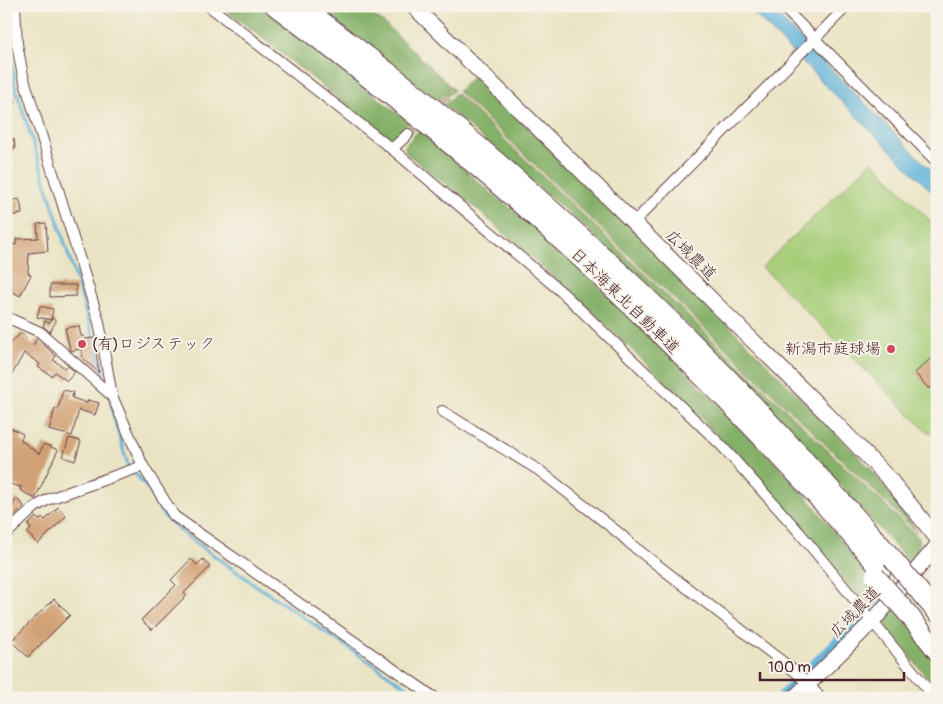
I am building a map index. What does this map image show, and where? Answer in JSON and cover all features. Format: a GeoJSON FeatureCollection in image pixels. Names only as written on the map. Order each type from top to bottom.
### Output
{"type":"FeatureCollection","features":[{"type":"Feature","properties":{"kind":"highway","name":"日本海東北自動車道"},"geometry":{"type":"LineString","coordinates":[[275,6],[441,136],[566,244],[724,398],[785,462],[869,556],[883,568]]}},
{"type":"Feature","properties":{"kind":"highway","name":"日本海東北自動車道"},"geometry":{"type":"LineString","coordinates":[[302,6],[452,123],[572,228],[622,274],[738,388],[792,445],[883,568],[915,606],[937,637]]}},
{"type":"Feature","properties":{"kind":"highway","name":"日本海東北自動車道"},"geometry":{"type":"LineString","coordinates":[[915,606],[937,612]]}},
{"type":"Feature","properties":{"kind":"highway"},"geometry":{"type":"LineString","coordinates":[[915,606],[937,651]]}},
{"type":"Feature","properties":{"kind":"street"},"geometry":{"type":"LineString","coordinates":[[15,6],[12,44],[99,322],[112,396],[143,466],[174,516],[435,698]]}},
{"type":"Feature","properties":{"kind":"street"},"geometry":{"type":"LineString","coordinates":[[209,6],[392,149],[564,294],[721,445],[799,532],[935,698]]}},
{"type":"Feature","properties":{"kind":"street","name":"広域農道"},"geometry":{"type":"LineString","coordinates":[[412,6],[826,413],[890,480],[937,538]]}},
{"type":"Feature","properties":{"kind":"street"},"geometry":{"type":"LineString","coordinates":[[782,6],[813,40],[937,162]]}},
{"type":"Feature","properties":{"kind":"street"},"geometry":{"type":"LineString","coordinates":[[633,223],[847,6]]}},
{"type":"Feature","properties":{"kind":"street"},"geometry":{"type":"LineString","coordinates":[[392,149],[408,134]]}},
{"type":"Feature","properties":{"kind":"street"},"geometry":{"type":"LineString","coordinates":[[6,317],[40,332],[112,396]]}},
{"type":"Feature","properties":{"kind":"street"},"geometry":{"type":"LineString","coordinates":[[442,411],[540,471],[797,673],[822,698]]}},
{"type":"Feature","properties":{"kind":"street"},"geometry":{"type":"LineString","coordinates":[[6,534],[35,507],[48,499],[143,466]]}},
{"type":"Feature","properties":{"kind":"street","name":"広域農道"},"geometry":{"type":"LineString","coordinates":[[794,698],[873,621],[937,546]]}},
{"type":"Feature","properties":{"kind":"green space"},"geometry":{"type":"Polygon","coordinates":[[[220,6],[260,6],[416,128],[399,139],[387,137],[220,6]]]}},
{"type":"Feature","properties":{"kind":"green space"},"geometry":{"type":"Polygon","coordinates":[[[316,6],[360,6],[385,24],[454,90],[440,102],[316,6]]]}},
{"type":"Feature","properties":{"kind":"green space"},"geometry":{"type":"Polygon","coordinates":[[[474,75],[618,214],[869,467],[900,506],[917,532],[458,91],[474,75]]]}},
{"type":"Feature","properties":{"kind":"green space"},"geometry":{"type":"Polygon","coordinates":[[[456,93],[918,537],[918,548],[911,564],[791,430],[715,351],[594,235],[444,105],[456,93]]]}},
{"type":"Feature","properties":{"kind":"green space"},"geometry":{"type":"Polygon","coordinates":[[[419,130],[485,188],[544,236],[639,324],[800,488],[885,597],[872,611],[867,610],[794,518],[688,404],[599,318],[477,209],[406,153],[405,146],[419,130]]]}},
{"type":"Feature","properties":{"kind":"green space","name":"新潟市庭球場"},"geometry":{"type":"Polygon","coordinates":[[[872,161],[937,228],[937,437],[926,431],[762,267],[872,161]]]}},
{"type":"Feature","properties":{"kind":"green space"},"geometry":{"type":"Polygon","coordinates":[[[894,606],[937,660],[937,690],[884,627],[883,617],[894,606]]]}},
{"type":"Feature","properties":{"kind":"water"},"geometry":{"type":"Polygon","coordinates":[[[746,6],[768,6],[937,176],[937,197],[746,6]]]}},
{"type":"Feature","properties":{"kind":"building"},"geometry":{"type":"Polygon","coordinates":[[[6,81],[8,81],[15,103],[6,106],[6,81]]]}},
{"type":"Feature","properties":{"kind":"building"},"geometry":{"type":"Polygon","coordinates":[[[14,139],[15,149],[6,150],[6,140],[14,139]]]}},
{"type":"Feature","properties":{"kind":"building"},"geometry":{"type":"Polygon","coordinates":[[[19,199],[22,214],[7,216],[6,207],[12,206],[11,201],[19,199]]]}},
{"type":"Feature","properties":{"kind":"building"},"geometry":{"type":"Polygon","coordinates":[[[46,223],[48,251],[29,253],[28,273],[31,275],[20,296],[11,291],[12,288],[6,285],[6,242],[16,245],[16,239],[38,238],[37,224],[46,223]]]}},
{"type":"Feature","properties":{"kind":"building"},"geometry":{"type":"Polygon","coordinates":[[[50,285],[76,285],[76,296],[50,297],[50,285]]]}},
{"type":"Feature","properties":{"kind":"building"},"geometry":{"type":"Polygon","coordinates":[[[40,306],[53,309],[51,320],[37,317],[40,306]]]}},
{"type":"Feature","properties":{"kind":"building"},"geometry":{"type":"Polygon","coordinates":[[[52,318],[56,321],[50,332],[43,326],[45,321],[49,323],[52,318]]]}},
{"type":"Feature","properties":{"kind":"building","name":"(有)ロジステック"},"geometry":{"type":"Polygon","coordinates":[[[79,326],[81,336],[84,336],[85,339],[94,338],[99,373],[83,358],[81,349],[71,351],[70,349],[65,328],[79,326]]]}},
{"type":"Feature","properties":{"kind":"building"},"geometry":{"type":"Polygon","coordinates":[[[21,333],[33,345],[37,339],[56,356],[53,360],[65,368],[68,366],[75,372],[67,381],[55,372],[52,376],[38,367],[40,364],[24,353],[6,385],[6,347],[21,333]]]}},
{"type":"Feature","properties":{"kind":"building"},"geometry":{"type":"Polygon","coordinates":[[[930,359],[937,359],[937,387],[928,388],[915,373],[930,359]]]}},
{"type":"Feature","properties":{"kind":"building"},"geometry":{"type":"Polygon","coordinates":[[[63,390],[73,392],[72,398],[87,403],[88,400],[99,403],[95,415],[79,410],[72,436],[49,430],[55,408],[58,409],[63,390]]]}},
{"type":"Feature","properties":{"kind":"building"},"geometry":{"type":"Polygon","coordinates":[[[11,428],[23,434],[21,440],[39,454],[44,444],[58,450],[35,499],[20,490],[21,487],[6,483],[6,443],[11,428]]]}},
{"type":"Feature","properties":{"kind":"building"},"geometry":{"type":"Polygon","coordinates":[[[69,438],[81,441],[75,461],[63,457],[69,438]]]}},
{"type":"Feature","properties":{"kind":"building"},"geometry":{"type":"Polygon","coordinates":[[[16,498],[24,506],[10,521],[6,518],[6,515],[12,508],[16,498]]]}},
{"type":"Feature","properties":{"kind":"building"},"geometry":{"type":"Polygon","coordinates":[[[58,507],[66,516],[38,544],[27,533],[31,529],[28,525],[36,517],[39,520],[42,517],[45,520],[58,507]]]}},
{"type":"Feature","properties":{"kind":"building"},"geometry":{"type":"Polygon","coordinates":[[[191,559],[197,565],[203,559],[210,567],[184,593],[186,596],[152,630],[141,620],[176,585],[171,580],[191,559]]]}},
{"type":"Feature","properties":{"kind":"building"},"geometry":{"type":"Polygon","coordinates":[[[54,599],[70,615],[28,657],[11,641],[54,599]]]}},
{"type":"Feature","properties":{"kind":"waterway"},"geometry":{"type":"LineString","coordinates":[[7,6],[14,83],[78,285],[104,375]]}},
{"type":"Feature","properties":{"kind":"waterway"},"geometry":{"type":"LineString","coordinates":[[111,405],[128,465],[150,491],[163,515],[185,535],[257,586],[423,698]]}},
{"type":"Feature","properties":{"kind":"waterway"},"geometry":{"type":"LineString","coordinates":[[780,698],[881,597]]}},
{"type":"Feature","properties":{"kind":"tunnel"},"geometry":{"type":"LineString","coordinates":[[408,134],[453,93]]}},
{"type":"Feature","properties":{"kind":"place","name":"(有)ロジステック"},"geometry":{"type":"Point","coordinates":[82,344]}},
{"type":"Feature","properties":{"kind":"place","name":"新潟市庭球場"},"geometry":{"type":"Point","coordinates":[891,349]}}]}
